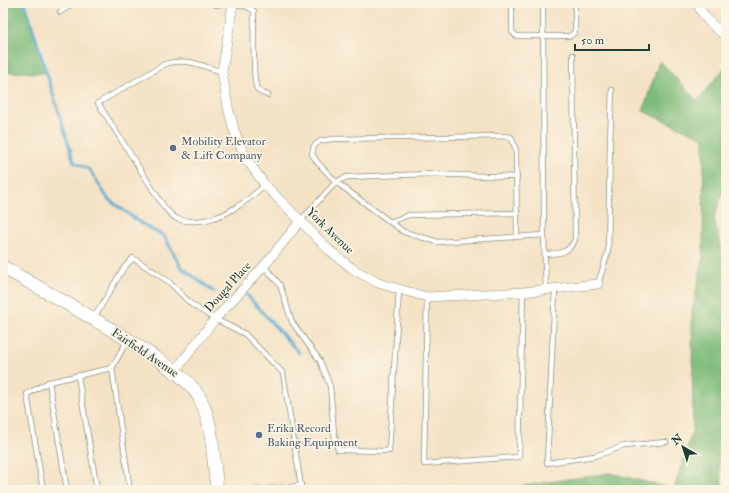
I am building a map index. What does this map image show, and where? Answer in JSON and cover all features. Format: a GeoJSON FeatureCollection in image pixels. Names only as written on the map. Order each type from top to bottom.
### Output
{"type":"FeatureCollection","features":[{"type":"Feature","properties":{"kind":"street","name":"York Avenue"},"geometry":{"type":"LineString","coordinates":[[232,3],[222,72],[228,107],[234,130],[246,157],[265,185],[329,250],[353,269],[378,283],[427,297],[523,292],[598,284]]}},
{"type":"Feature","properties":{"kind":"street"},"geometry":{"type":"LineString","coordinates":[[697,3],[702,14],[726,35]]}},
{"type":"Feature","properties":{"kind":"street","name":"Dougal Place"},"geometry":{"type":"LineString","coordinates":[[175,371],[215,319],[264,266],[301,220]]}},
{"type":"Feature","properties":{"kind":"street","name":"Fairfield Avenue"},"geometry":{"type":"LineString","coordinates":[[3,267],[128,340],[175,371],[188,382],[198,396],[207,416],[217,490]]}},
{"type":"Feature","properties":{"kind":"lane"},"geometry":{"type":"LineString","coordinates":[[60,12],[74,3]]}},
{"type":"Feature","properties":{"kind":"lane"},"geometry":{"type":"LineString","coordinates":[[212,3],[232,3],[248,7],[254,11],[254,68],[256,88],[261,93],[268,95]]}},
{"type":"Feature","properties":{"kind":"lane"},"geometry":{"type":"LineString","coordinates":[[512,3],[512,31],[517,36],[570,36],[575,32],[575,3]]}},
{"type":"Feature","properties":{"kind":"lane"},"geometry":{"type":"LineString","coordinates":[[543,3],[544,235],[551,289],[547,463],[595,456],[624,446],[666,442]]}},
{"type":"Feature","properties":{"kind":"lane"},"geometry":{"type":"LineString","coordinates":[[546,254],[565,252],[571,247],[575,240],[573,56]]}},
{"type":"Feature","properties":{"kind":"lane"},"geometry":{"type":"LineString","coordinates":[[222,72],[185,60],[175,60],[165,64],[98,103],[164,207],[170,214],[177,218],[194,221],[209,219],[225,214],[236,208],[265,185]]}},
{"type":"Feature","properties":{"kind":"lane"},"geometry":{"type":"LineString","coordinates":[[598,284],[608,252],[612,90]]}},
{"type":"Feature","properties":{"kind":"lane"},"geometry":{"type":"LineString","coordinates":[[517,237],[518,213],[516,150],[511,137],[332,139],[320,141],[314,146],[312,154],[317,162],[336,182],[404,232],[438,242],[517,237],[544,235]]}},
{"type":"Feature","properties":{"kind":"lane"},"geometry":{"type":"LineString","coordinates":[[301,220],[336,182],[347,178],[430,174],[517,177]]}},
{"type":"Feature","properties":{"kind":"lane"},"geometry":{"type":"LineString","coordinates":[[390,222],[409,215],[518,213]]}},
{"type":"Feature","properties":{"kind":"lane"},"geometry":{"type":"LineString","coordinates":[[93,319],[123,269],[134,258],[168,281],[191,304],[215,319],[245,334],[283,373],[301,486],[256,490]]}},
{"type":"Feature","properties":{"kind":"lane"},"geometry":{"type":"LineString","coordinates":[[264,266],[280,285],[292,322],[320,361],[330,386],[334,433],[338,450],[390,451],[399,290]]}},
{"type":"Feature","properties":{"kind":"lane"},"geometry":{"type":"LineString","coordinates":[[427,297],[424,464],[519,457],[523,292]]}},
{"type":"Feature","properties":{"kind":"lane"},"geometry":{"type":"LineString","coordinates":[[128,340],[112,368],[130,490]]}},
{"type":"Feature","properties":{"kind":"lane"},"geometry":{"type":"LineString","coordinates":[[43,490],[28,394],[49,382],[112,368]]}},
{"type":"Feature","properties":{"kind":"lane"},"geometry":{"type":"LineString","coordinates":[[78,376],[97,490]]}},
{"type":"Feature","properties":{"kind":"lane"},"geometry":{"type":"LineString","coordinates":[[49,382],[67,490]]}},
{"type":"Feature","properties":{"kind":"green space"},"geometry":{"type":"Polygon","coordinates":[[[3,3],[25,3],[46,73],[6,72],[3,74],[3,3]]]}},
{"type":"Feature","properties":{"kind":"green space"},"geometry":{"type":"Polygon","coordinates":[[[659,62],[661,62],[697,101],[726,66],[726,182],[714,218],[726,273],[726,375],[724,381],[726,383],[726,446],[718,459],[723,490],[495,490],[610,473],[674,489],[693,429],[692,311],[703,258],[704,138],[643,111],[659,62]]]}},
{"type":"Feature","properties":{"kind":"waterway"},"geometry":{"type":"LineString","coordinates":[[25,3],[74,162],[90,170],[108,199],[142,224],[164,236],[181,267],[214,292]]}},
{"type":"Feature","properties":{"kind":"waterway"},"geometry":{"type":"LineString","coordinates":[[247,295],[299,353]]}},
{"type":"Feature","properties":{"kind":"place","name":"Mobility Elevator & Lift Company"},"geometry":{"type":"Point","coordinates":[173,148]}},
{"type":"Feature","properties":{"kind":"place","name":"Erika Record Baking Equipment"},"geometry":{"type":"Point","coordinates":[259,435]}}]}
